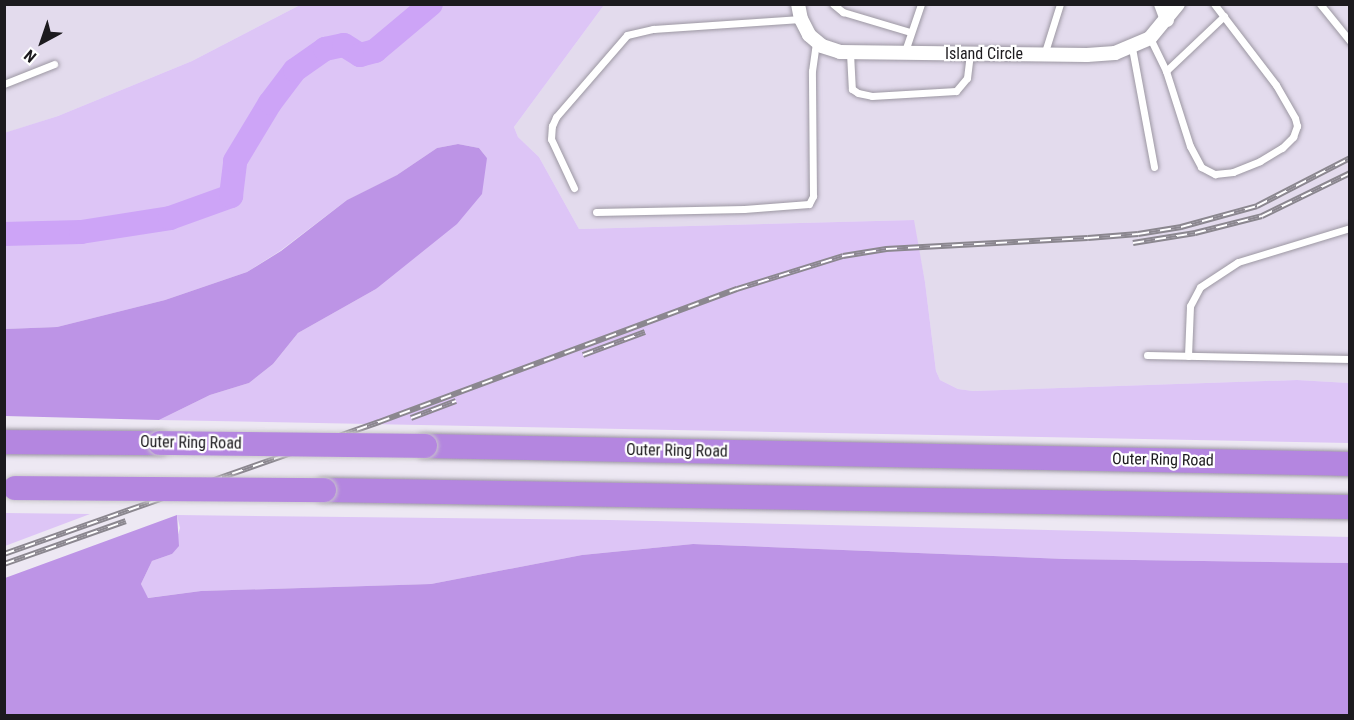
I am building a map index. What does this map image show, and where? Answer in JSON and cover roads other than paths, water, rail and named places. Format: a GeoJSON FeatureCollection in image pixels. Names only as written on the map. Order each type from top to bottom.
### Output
{"type":"FeatureCollection","features":[{"type":"Feature","properties":{"kind":"highway","name":"Outer Ring Road"},"geometry":{"type":"LineString","coordinates":[[4,442],[425,446],[1350,464]]}},
{"type":"Feature","properties":{"kind":"highway"},"geometry":{"type":"LineString","coordinates":[[10,488],[324,490],[1350,507]]}},
{"type":"Feature","properties":{"kind":"street"},"geometry":{"type":"LineString","coordinates":[[798,4],[801,19],[809,35],[816,42]]}},
{"type":"Feature","properties":{"kind":"street"},"geometry":{"type":"LineString","coordinates":[[1161,4],[1167,20]]}},
{"type":"Feature","properties":{"kind":"street","name":"Island Circle"},"geometry":{"type":"LineString","coordinates":[[816,42],[828,49],[850,53],[1115,53],[1132,48],[1150,38],[1178,4]]}},
{"type":"Feature","properties":{"kind":"lane"},"geometry":{"type":"LineString","coordinates":[[833,4],[843,12],[910,32]]}},
{"type":"Feature","properties":{"kind":"lane"},"geometry":{"type":"LineString","coordinates":[[904,54],[921,4]]}},
{"type":"Feature","properties":{"kind":"lane"},"geometry":{"type":"LineString","coordinates":[[1044,54],[1060,4]]}},
{"type":"Feature","properties":{"kind":"lane"},"geometry":{"type":"LineString","coordinates":[[1150,38],[1166,71],[1190,146],[1199,163],[1208,172],[1233,172],[1260,161],[1290,140],[1296,131],[1295,118],[1275,85],[1214,4]]}},
{"type":"Feature","properties":{"kind":"lane"},"geometry":{"type":"LineString","coordinates":[[1320,4],[1350,41]]}},
{"type":"Feature","properties":{"kind":"lane"},"geometry":{"type":"LineString","coordinates":[[1166,71],[1224,16]]}},
{"type":"Feature","properties":{"kind":"lane"},"geometry":{"type":"LineString","coordinates":[[574,188],[551,139],[552,126],[556,117],[627,34],[653,29],[801,19]]}},
{"type":"Feature","properties":{"kind":"lane"},"geometry":{"type":"LineString","coordinates":[[596,212],[744,209],[809,204],[813,196],[812,71],[816,42]]}},
{"type":"Feature","properties":{"kind":"lane"},"geometry":{"type":"LineString","coordinates":[[1132,48],[1154,167]]}},
{"type":"Feature","properties":{"kind":"lane"},"geometry":{"type":"LineString","coordinates":[[850,53],[852,89],[872,96],[956,91],[967,78],[970,54]]}},
{"type":"Feature","properties":{"kind":"lane"},"geometry":{"type":"LineString","coordinates":[[4,84],[54,64]]}},
{"type":"Feature","properties":{"kind":"lane"},"geometry":{"type":"LineString","coordinates":[[1188,356],[1190,306],[1200,287],[1238,262],[1350,228]]}},
{"type":"Feature","properties":{"kind":"lane"},"geometry":{"type":"LineString","coordinates":[[1147,355],[1350,359]]}},
{"type":"Feature","properties":{"kind":"waterway"},"geometry":{"type":"LineString","coordinates":[[4,234],[81,232],[170,218],[231,196],[235,161],[270,103],[295,70],[325,49],[344,45],[360,55],[375,51],[431,4]]}},
{"type":"Feature","properties":{"kind":"railway"},"geometry":{"type":"LineString","coordinates":[[4,554],[379,422],[737,289],[843,256],[886,249],[1088,238],[1138,234],[1181,227],[1257,206],[1350,158]]}},
{"type":"Feature","properties":{"kind":"railway"},"geometry":{"type":"LineString","coordinates":[[1133,243],[1195,233],[1262,216],[1350,173]]}},
{"type":"Feature","properties":{"kind":"railway"},"geometry":{"type":"LineString","coordinates":[[583,355],[645,332]]}},
{"type":"Feature","properties":{"kind":"railway"},"geometry":{"type":"LineString","coordinates":[[411,418],[456,401]]}},
{"type":"Feature","properties":{"kind":"railway"},"geometry":{"type":"LineString","coordinates":[[4,564],[126,521]]}}]}
